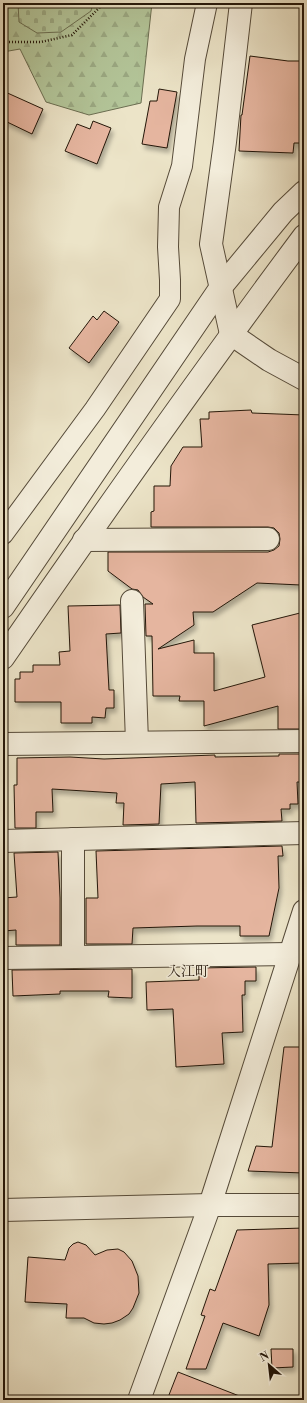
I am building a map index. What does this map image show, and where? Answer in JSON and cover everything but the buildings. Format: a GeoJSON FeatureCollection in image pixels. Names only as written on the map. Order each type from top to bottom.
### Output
{"type":"FeatureCollection","features":[{"type":"Feature","properties":{"kind":"street"},"geometry":{"type":"LineString","coordinates":[[3,534],[95,409],[170,298],[168,246],[169,207],[182,166],[195,59],[207,3]]}},
{"type":"Feature","properties":{"kind":"street"},"geometry":{"type":"LineString","coordinates":[[241,3],[225,142],[211,244],[231,334],[269,360],[304,379]]}},
{"type":"Feature","properties":{"kind":"street"},"geometry":{"type":"LineString","coordinates":[[3,607],[221,287],[283,212],[304,192]]}},
{"type":"Feature","properties":{"kind":"street"},"geometry":{"type":"LineString","coordinates":[[3,658],[84,540],[231,334],[304,236]]}},
{"type":"Feature","properties":{"kind":"street"},"geometry":{"type":"LineString","coordinates":[[84,540],[268,539]]}},
{"type":"Feature","properties":{"kind":"street"},"geometry":{"type":"LineString","coordinates":[[132,602],[137,742]]}},
{"type":"Feature","properties":{"kind":"street"},"geometry":{"type":"LineString","coordinates":[[3,744],[304,741]]}},
{"type":"Feature","properties":{"kind":"street"},"geometry":{"type":"LineString","coordinates":[[3,841],[304,833]]}},
{"type":"Feature","properties":{"kind":"street"},"geometry":{"type":"LineString","coordinates":[[73,839],[73,956]]}},
{"type":"Feature","properties":{"kind":"street"},"geometry":{"type":"LineString","coordinates":[[139,1400],[210,1205],[304,911]]}},
{"type":"Feature","properties":{"kind":"street"},"geometry":{"type":"LineString","coordinates":[[3,958],[290,954]]}},
{"type":"Feature","properties":{"kind":"street"},"geometry":{"type":"LineString","coordinates":[[3,1210],[210,1205],[304,1205]]}},
{"type":"Feature","properties":{"kind":"path"},"geometry":{"type":"LineString","coordinates":[[3,42],[41,42],[72,35],[101,6],[101,3]]}},
{"type":"Feature","properties":{"kind":"green space"},"geometry":{"type":"Polygon","coordinates":[[[3,3],[152,3],[141,103],[89,115],[46,102],[20,49],[3,52],[3,3]]]}},
{"type":"Feature","properties":{"kind":"green space"},"geometry":{"type":"Polygon","coordinates":[[[18,3],[93,3],[91,11],[61,32],[37,33],[19,22],[18,3]]]}},
{"type":"Feature","properties":{"kind":"district","name":"入江町"},"geometry":{"type":"Point","coordinates":[188,972]}}]}
